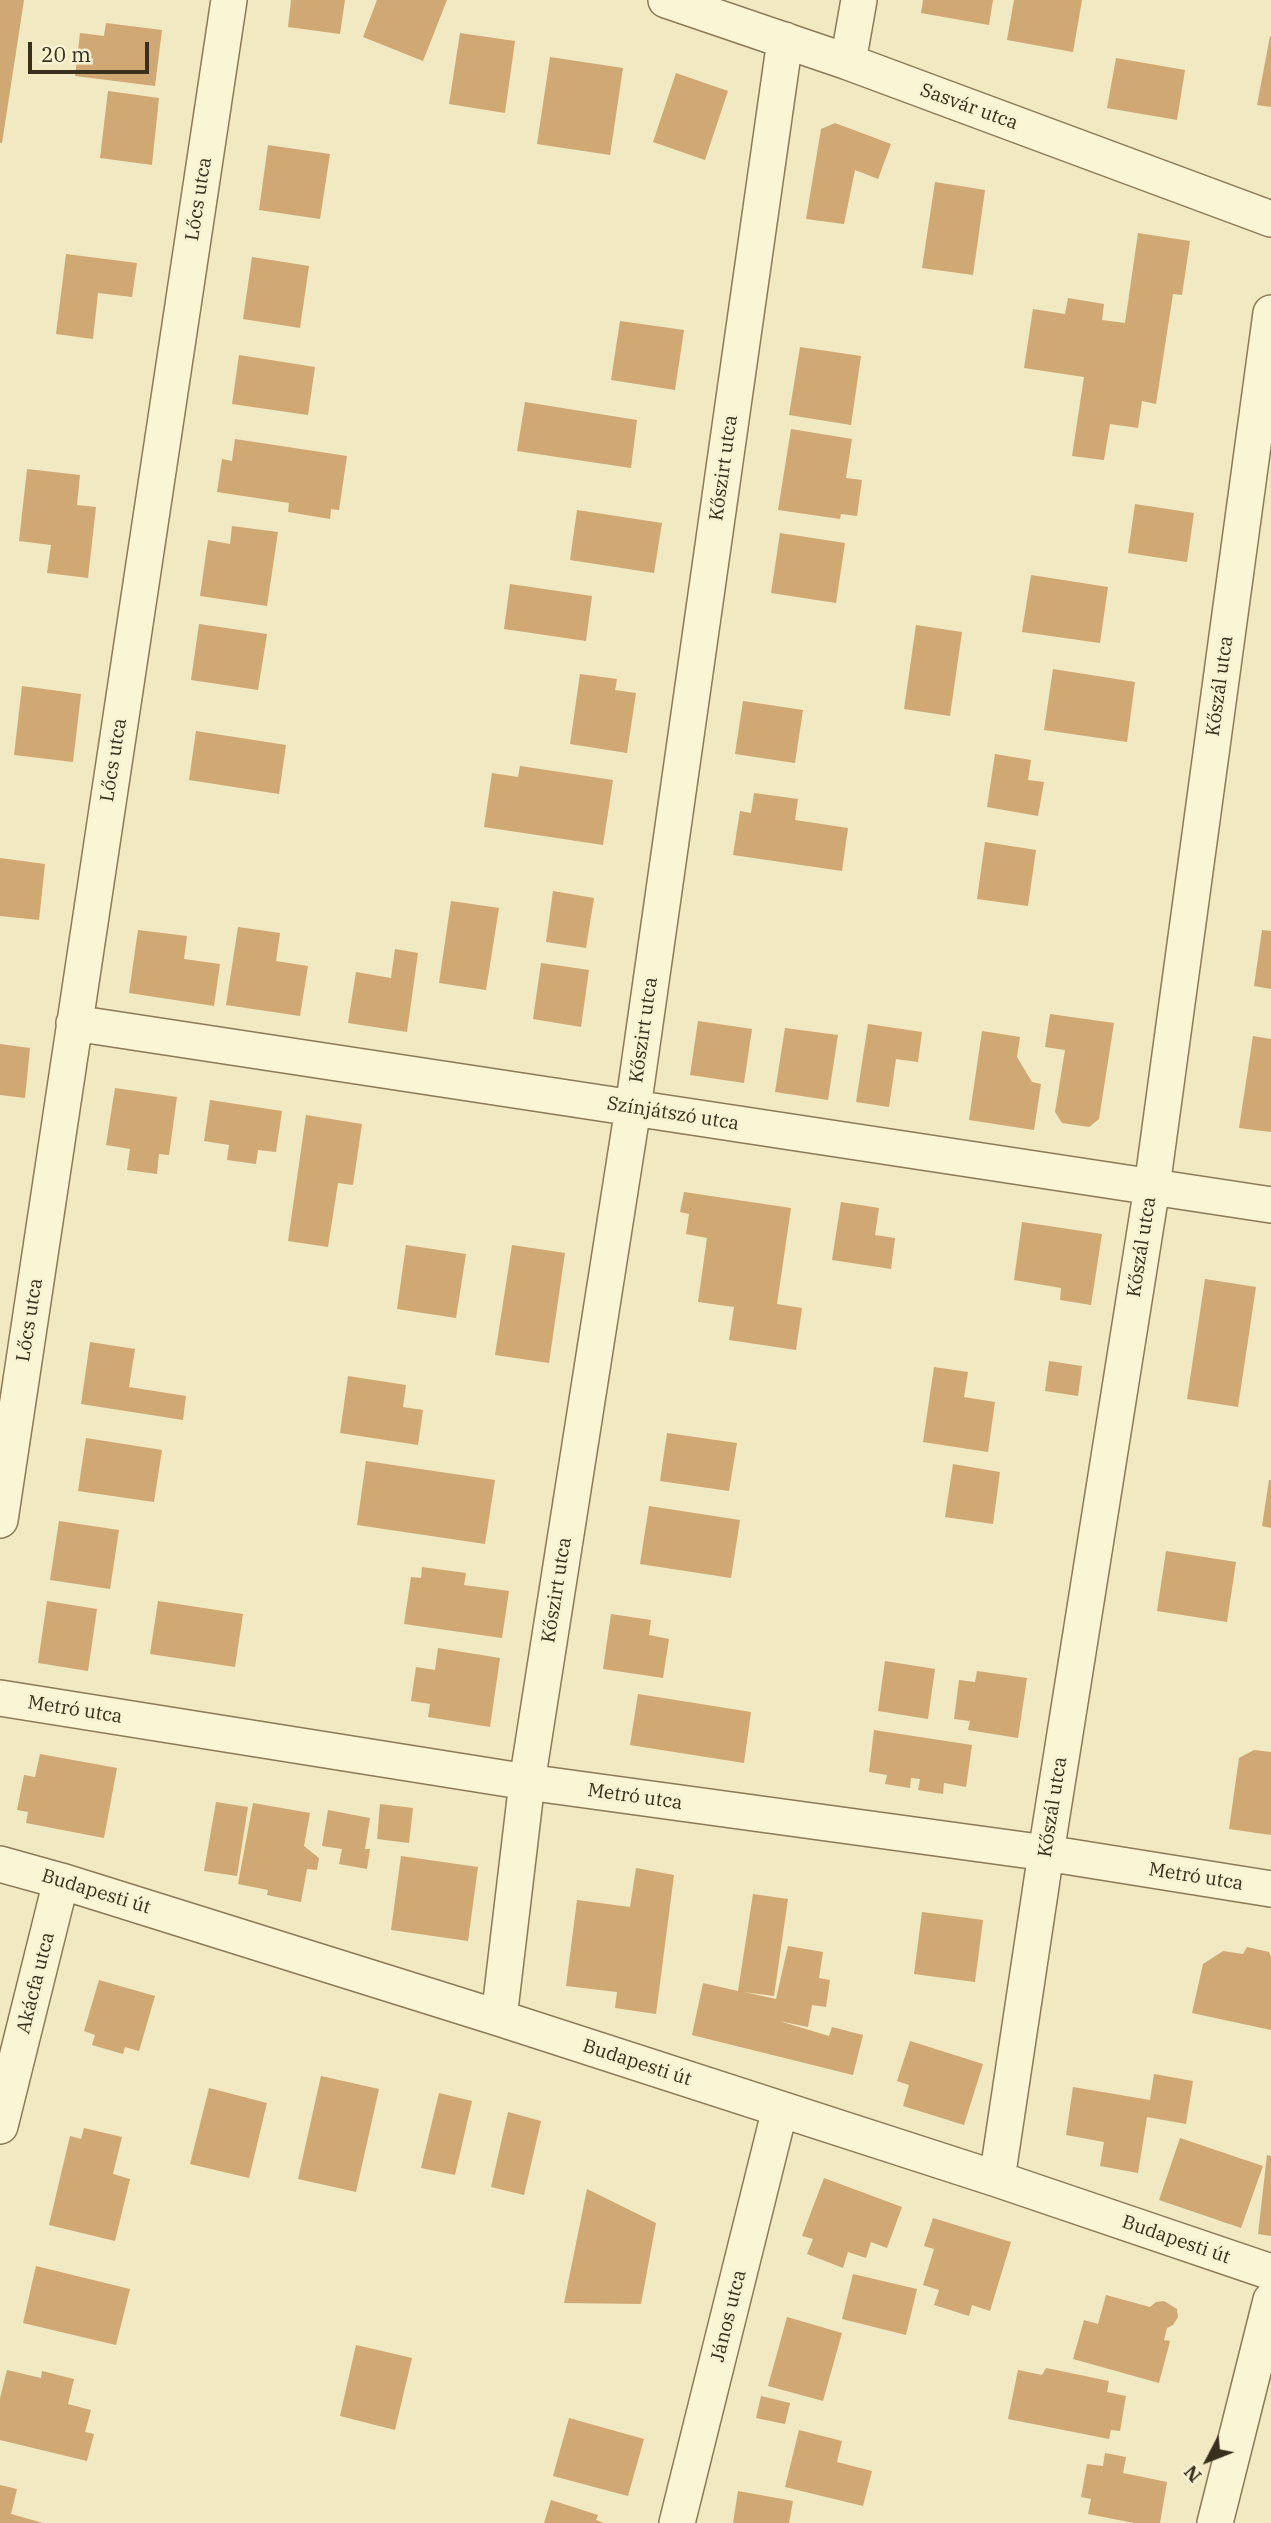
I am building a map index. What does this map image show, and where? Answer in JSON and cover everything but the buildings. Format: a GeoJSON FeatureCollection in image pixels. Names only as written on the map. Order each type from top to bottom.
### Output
{"type":"FeatureCollection","features":[{"type":"Feature","properties":{"kind":"street","name":"Lőcs utca"},"geometry":{"type":"LineString","coordinates":[[0,1520],[229,0]]}},
{"type":"Feature","properties":{"kind":"street","name":"Sasvár utca"},"geometry":{"type":"LineString","coordinates":[[666,0],[848,62],[1271,219]]}},
{"type":"Feature","properties":{"kind":"street"},"geometry":{"type":"LineString","coordinates":[[848,62],[859,0]]}},
{"type":"Feature","properties":{"kind":"street","name":"Kőszirt utca"},"geometry":{"type":"LineString","coordinates":[[499,2018],[527,1782],[633,1108],[785,40]]}},
{"type":"Feature","properties":{"kind":"street","name":"Kőszál utca"},"geometry":{"type":"LineString","coordinates":[[997,2179],[1152,1187],[1271,313]]}},
{"type":"Feature","properties":{"kind":"street","name":"Színjátszó utca"},"geometry":{"type":"LineString","coordinates":[[74,1023],[1271,1205]]}},
{"type":"Feature","properties":{"kind":"street","name":"Metró utca"},"geometry":{"type":"LineString","coordinates":[[0,1698],[527,1782],[1046,1853],[1271,1889]]}},
{"type":"Feature","properties":{"kind":"street","name":"Budapesti út"},"geometry":{"type":"LineString","coordinates":[[0,1864],[499,2018],[997,2179],[1271,2272]]}},
{"type":"Feature","properties":{"kind":"street","name":"Akácfa utca"},"geometry":{"type":"LineString","coordinates":[[0,2126],[61,1881]]}},
{"type":"Feature","properties":{"kind":"street","name":"János utca"},"geometry":{"type":"LineString","coordinates":[[677,2523],[780,2109]]}},
{"type":"Feature","properties":{"kind":"street"},"geometry":{"type":"LineString","coordinates":[[1215,2523],[1271,2300]]}}]}
